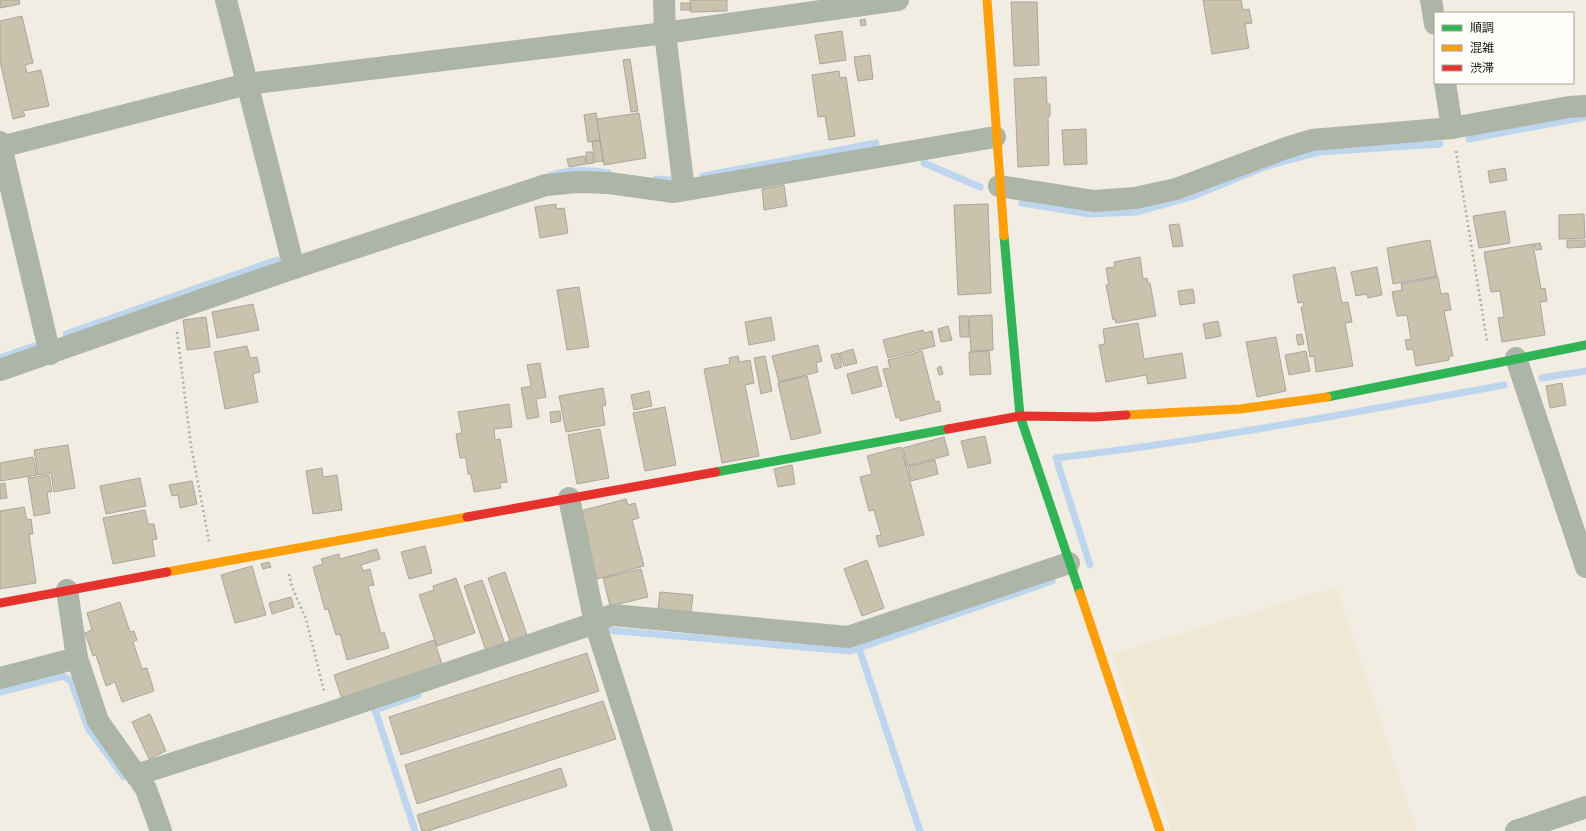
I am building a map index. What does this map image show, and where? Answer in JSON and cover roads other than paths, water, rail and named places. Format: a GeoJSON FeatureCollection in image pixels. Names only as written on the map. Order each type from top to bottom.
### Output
{"type":"FeatureCollection","features":[{"type":"Feature","properties":{"kind":"street"},"geometry":{"type":"LineString","coordinates":[[226,0],[294,268]]}},
{"type":"Feature","properties":{"kind":"street"},"geometry":{"type":"LineString","coordinates":[[664,0],[666,33],[684,190]]}},
{"type":"Feature","properties":{"kind":"street"},"geometry":{"type":"LineString","coordinates":[[50,354],[0,145],[247,84],[666,33],[898,0]]}},
{"type":"Feature","properties":{"kind":"street"},"geometry":{"type":"LineString","coordinates":[[987,0],[995,137],[1020,416],[1160,831]]}},
{"type":"Feature","properties":{"kind":"street"},"geometry":{"type":"LineString","coordinates":[[1431,0],[1434,18]]}},
{"type":"Feature","properties":{"kind":"street"},"geometry":{"type":"LineString","coordinates":[[1445,84],[1452,128]]}},
{"type":"Feature","properties":{"kind":"street"},"geometry":{"type":"LineString","coordinates":[[999,186],[1094,201],[1135,198],[1176,189],[1286,148],[1312,140],[1452,128],[1569,107],[1586,106]]}},
{"type":"Feature","properties":{"kind":"street"},"geometry":{"type":"LineString","coordinates":[[0,370],[50,354],[294,268],[546,185],[577,182],[609,183],[674,192],[995,137]]}},
{"type":"Feature","properties":{"kind":"street"},"geometry":{"type":"LineString","coordinates":[[0,603],[1020,416],[1095,417],[1240,409],[1328,397],[1586,345]]}},
{"type":"Feature","properties":{"kind":"street"},"geometry":{"type":"LineString","coordinates":[[1516,358],[1586,567]]}},
{"type":"Feature","properties":{"kind":"street"},"geometry":{"type":"LineString","coordinates":[[568,498],[595,622],[662,831]]}},
{"type":"Feature","properties":{"kind":"street"},"geometry":{"type":"LineString","coordinates":[[136,775],[329,713],[613,615],[848,637],[1069,563]]}},
{"type":"Feature","properties":{"kind":"street"},"geometry":{"type":"LineString","coordinates":[[67,590],[77,658],[98,721],[146,788],[161,831]]}},
{"type":"Feature","properties":{"kind":"street"},"geometry":{"type":"LineString","coordinates":[[0,678],[77,658]]}},
{"type":"Feature","properties":{"kind":"street"},"geometry":{"type":"LineString","coordinates":[[1516,831],[1586,807]]}},
{"type":"Feature","properties":{"kind":"waterway"},"geometry":{"type":"LineString","coordinates":[[1469,139],[1586,117]]}},
{"type":"Feature","properties":{"kind":"waterway"},"geometry":{"type":"LineString","coordinates":[[703,176],[876,143]]}},
{"type":"Feature","properties":{"kind":"waterway"},"geometry":{"type":"LineString","coordinates":[[1022,203],[1089,214],[1137,212],[1191,197],[1267,166],[1319,152],[1440,144]]}},
{"type":"Feature","properties":{"kind":"waterway"},"geometry":{"type":"LineString","coordinates":[[924,163],[980,187]]}},
{"type":"Feature","properties":{"kind":"waterway"},"geometry":{"type":"LineString","coordinates":[[551,175],[580,171],[608,173]]}},
{"type":"Feature","properties":{"kind":"waterway"},"geometry":{"type":"LineString","coordinates":[[656,179],[671,180]]}},
{"type":"Feature","properties":{"kind":"waterway"},"geometry":{"type":"LineString","coordinates":[[66,334],[277,260]]}},
{"type":"Feature","properties":{"kind":"waterway"},"geometry":{"type":"LineString","coordinates":[[0,358],[34,346]]}},
{"type":"Feature","properties":{"kind":"waterway"},"geometry":{"type":"LineString","coordinates":[[1542,378],[1586,371]]}},
{"type":"Feature","properties":{"kind":"waterway"},"geometry":{"type":"LineString","coordinates":[[1090,565],[1056,458],[1224,435],[1504,385]]}},
{"type":"Feature","properties":{"kind":"waterway"},"geometry":{"type":"LineString","coordinates":[[606,630],[850,651],[1052,581]]}},
{"type":"Feature","properties":{"kind":"waterway"},"geometry":{"type":"LineString","coordinates":[[859,648],[920,831]]}},
{"type":"Feature","properties":{"kind":"waterway"},"geometry":{"type":"LineString","coordinates":[[0,692],[63,676],[71,681],[88,728],[124,777]]}},
{"type":"Feature","properties":{"kind":"waterway"},"geometry":{"type":"LineString","coordinates":[[415,831],[375,710],[418,695]]}}]}
